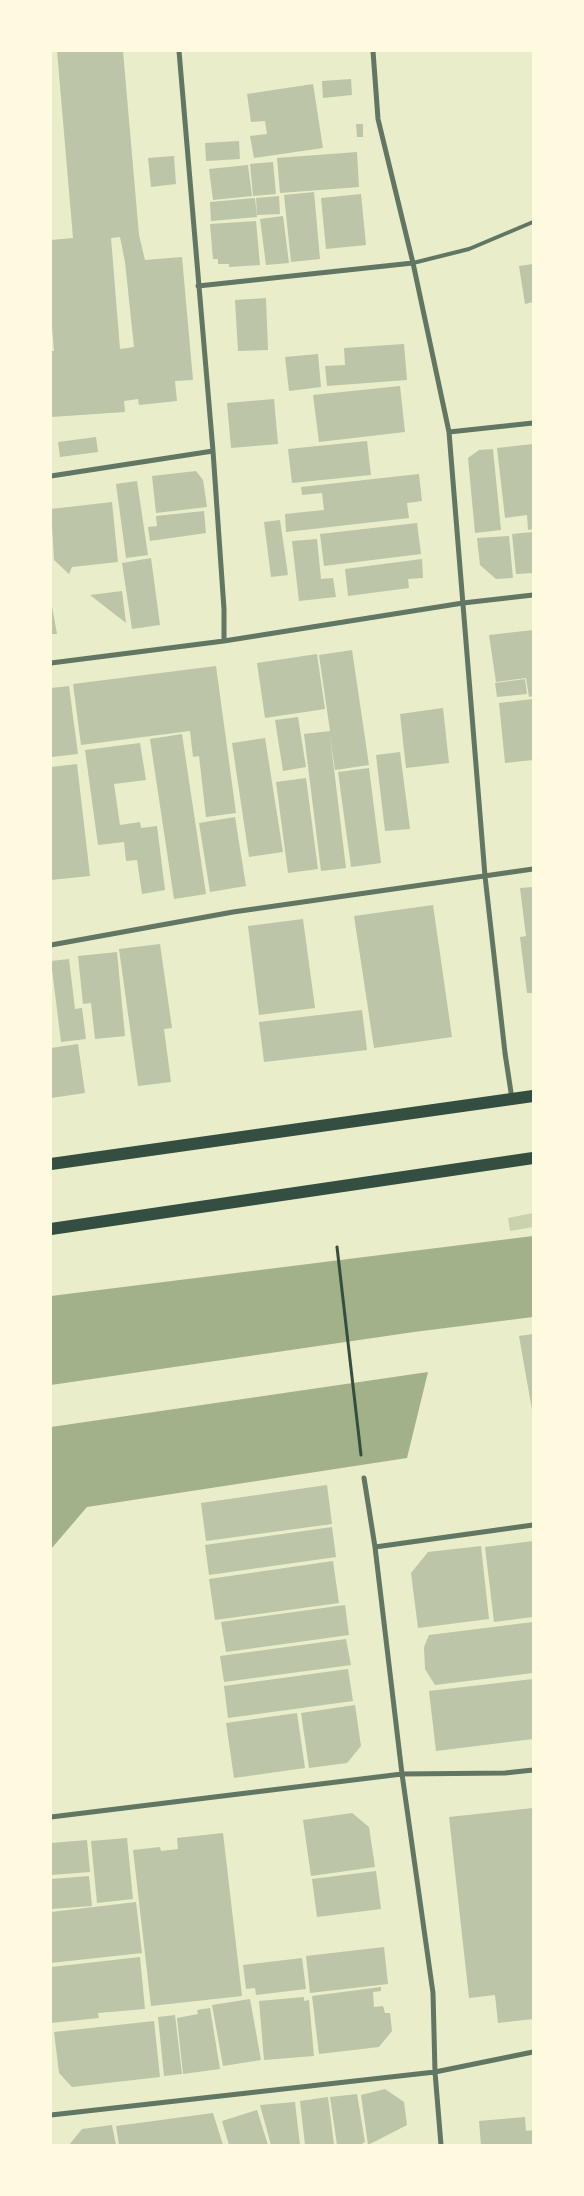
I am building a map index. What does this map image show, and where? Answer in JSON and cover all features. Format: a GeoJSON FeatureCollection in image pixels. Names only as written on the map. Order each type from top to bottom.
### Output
{"type":"FeatureCollection","features":[{"type":"Feature","properties":{"kind":"main road"},"geometry":{"type":"LineString","coordinates":[[51,1164],[533,1096]]}},
{"type":"Feature","properties":{"kind":"main road"},"geometry":{"type":"LineString","coordinates":[[51,1229],[533,1158]]}},
{"type":"Feature","properties":{"kind":"street"},"geometry":{"type":"LineString","coordinates":[[179,51],[213,451],[224,609],[224,642]]}},
{"type":"Feature","properties":{"kind":"street"},"geometry":{"type":"LineString","coordinates":[[373,51],[378,120],[413,263],[449,432],[485,876],[512,1099]]}},
{"type":"Feature","properties":{"kind":"street"},"geometry":{"type":"LineString","coordinates":[[198,286],[413,263]]}},
{"type":"Feature","properties":{"kind":"street"},"geometry":{"type":"LineString","coordinates":[[449,432],[533,423]]}},
{"type":"Feature","properties":{"kind":"street"},"geometry":{"type":"LineString","coordinates":[[51,476],[213,451]]}},
{"type":"Feature","properties":{"kind":"street"},"geometry":{"type":"LineString","coordinates":[[51,663],[224,642],[463,603],[533,595]]}},
{"type":"Feature","properties":{"kind":"street"},"geometry":{"type":"LineString","coordinates":[[51,945],[233,912],[533,869]]}},
{"type":"Feature","properties":{"kind":"street"},"geometry":{"type":"LineString","coordinates":[[364,1478],[375,1547],[402,1774],[433,1993],[435,2072],[441,2145]]}},
{"type":"Feature","properties":{"kind":"street"},"geometry":{"type":"LineString","coordinates":[[375,1547],[533,1524]]}},
{"type":"Feature","properties":{"kind":"street"},"geometry":{"type":"LineString","coordinates":[[51,1817],[402,1774],[505,1773],[533,1770]]}},
{"type":"Feature","properties":{"kind":"street"},"geometry":{"type":"LineString","coordinates":[[51,2115],[435,2072],[533,2052]]}},
{"type":"Feature","properties":{"kind":"lane"},"geometry":{"type":"LineString","coordinates":[[413,263],[470,249],[533,222]]}},
{"type":"Feature","properties":{"kind":"path"},"geometry":{"type":"LineString","coordinates":[[337,1247],[364,1478]]}},
{"type":"Feature","properties":{"kind":"shaded area"},"geometry":{"type":"Polygon","coordinates":[[[533,1213],[533,1227],[510,1231],[508,1218],[533,1213]]]}},
{"type":"Feature","properties":{"kind":"shaded area"},"geometry":{"type":"Polygon","coordinates":[[[533,1236],[533,1317],[414,1332],[51,1385],[51,1296],[533,1236]]]}},
{"type":"Feature","properties":{"kind":"shaded area"},"geometry":{"type":"Polygon","coordinates":[[[428,1372],[407,1458],[87,1507],[51,1549],[51,1427],[428,1372]]]}},
{"type":"Feature","properties":{"kind":"building"},"geometry":{"type":"Polygon","coordinates":[[[57,51],[123,51],[139,235],[145,260],[182,257],[193,380],[175,381],[177,401],[139,405],[138,399],[124,401],[125,412],[51,417],[51,351],[54,351],[51,315],[51,240],[73,238],[57,51]],[[120,237],[111,238],[120,349],[134,347],[125,262],[120,237]]]}},
{"type":"Feature","properties":{"kind":"building"},"geometry":{"type":"Polygon","coordinates":[[[351,79],[352,95],[323,98],[322,81],[351,79]]]}},
{"type":"Feature","properties":{"kind":"building"},"geometry":{"type":"Polygon","coordinates":[[[313,84],[323,148],[254,158],[250,136],[267,134],[265,121],[251,122],[247,94],[313,84]]]}},
{"type":"Feature","properties":{"kind":"building"},"geometry":{"type":"Polygon","coordinates":[[[356,124],[363,124],[363,137],[357,137],[356,124]]]}},
{"type":"Feature","properties":{"kind":"building"},"geometry":{"type":"Polygon","coordinates":[[[239,141],[240,159],[206,161],[205,143],[239,141]]]}},
{"type":"Feature","properties":{"kind":"building"},"geometry":{"type":"Polygon","coordinates":[[[357,152],[359,187],[280,193],[277,158],[357,152]]]}},
{"type":"Feature","properties":{"kind":"building"},"geometry":{"type":"Polygon","coordinates":[[[174,156],[176,184],[151,187],[148,158],[174,156]]]}},
{"type":"Feature","properties":{"kind":"building"},"geometry":{"type":"Polygon","coordinates":[[[273,162],[276,194],[253,196],[250,164],[273,162]]]}},
{"type":"Feature","properties":{"kind":"building"},"geometry":{"type":"Polygon","coordinates":[[[248,165],[252,196],[213,200],[209,169],[248,165]]]}},
{"type":"Feature","properties":{"kind":"building"},"geometry":{"type":"Polygon","coordinates":[[[314,192],[320,259],[291,262],[284,195],[314,192]]]}},
{"type":"Feature","properties":{"kind":"building"},"geometry":{"type":"Polygon","coordinates":[[[361,194],[366,245],[326,249],[321,198],[361,194]]]}},
{"type":"Feature","properties":{"kind":"building"},"geometry":{"type":"Polygon","coordinates":[[[279,196],[280,214],[257,215],[256,198],[279,196]]]}},
{"type":"Feature","properties":{"kind":"building"},"geometry":{"type":"Polygon","coordinates":[[[255,198],[257,217],[211,221],[210,202],[255,198]]]}},
{"type":"Feature","properties":{"kind":"building"},"geometry":{"type":"Polygon","coordinates":[[[283,216],[289,263],[266,265],[260,219],[283,216]]]}},
{"type":"Feature","properties":{"kind":"building"},"geometry":{"type":"Polygon","coordinates":[[[256,221],[260,265],[229,267],[229,264],[218,264],[218,259],[213,259],[210,224],[256,221]]]}},
{"type":"Feature","properties":{"kind":"building"},"geometry":{"type":"Polygon","coordinates":[[[533,264],[533,302],[525,304],[519,266],[533,264]]]}},
{"type":"Feature","properties":{"kind":"building"},"geometry":{"type":"Polygon","coordinates":[[[266,298],[268,350],[238,351],[235,300],[266,298]]]}},
{"type":"Feature","properties":{"kind":"building"},"geometry":{"type":"Polygon","coordinates":[[[404,344],[407,380],[327,386],[325,366],[345,365],[344,348],[404,344]]]}},
{"type":"Feature","properties":{"kind":"building"},"geometry":{"type":"Polygon","coordinates":[[[318,354],[321,387],[289,391],[285,357],[318,354]]]}},
{"type":"Feature","properties":{"kind":"building"},"geometry":{"type":"Polygon","coordinates":[[[400,386],[405,432],[319,442],[313,395],[400,386]]]}},
{"type":"Feature","properties":{"kind":"building"},"geometry":{"type":"Polygon","coordinates":[[[274,399],[278,444],[231,448],[227,403],[274,399]]]}},
{"type":"Feature","properties":{"kind":"building"},"geometry":{"type":"Polygon","coordinates":[[[96,437],[98,452],[60,457],[58,442],[96,437]]]}},
{"type":"Feature","properties":{"kind":"building"},"geometry":{"type":"Polygon","coordinates":[[[367,441],[371,475],[292,483],[288,449],[367,441]]]}},
{"type":"Feature","properties":{"kind":"building"},"geometry":{"type":"Polygon","coordinates":[[[533,444],[533,529],[528,530],[527,515],[505,518],[497,448],[533,444]]]}},
{"type":"Feature","properties":{"kind":"building"},"geometry":{"type":"Polygon","coordinates":[[[493,449],[501,530],[475,533],[468,458],[479,450],[493,449]]]}},
{"type":"Feature","properties":{"kind":"building"},"geometry":{"type":"Polygon","coordinates":[[[196,471],[203,480],[207,507],[156,513],[152,476],[196,471]]]}},
{"type":"Feature","properties":{"kind":"building"},"geometry":{"type":"Polygon","coordinates":[[[419,474],[422,501],[407,503],[409,518],[286,532],[285,514],[324,510],[322,493],[302,495],[301,487],[419,474]]]}},
{"type":"Feature","properties":{"kind":"building"},"geometry":{"type":"Polygon","coordinates":[[[137,481],[148,555],[126,558],[116,484],[137,481]]]}},
{"type":"Feature","properties":{"kind":"building"},"geometry":{"type":"Polygon","coordinates":[[[112,502],[118,562],[72,567],[69,574],[54,560],[51,509],[112,502]]]}},
{"type":"Feature","properties":{"kind":"building"},"geometry":{"type":"Polygon","coordinates":[[[204,511],[206,533],[150,541],[148,527],[157,526],[156,516],[204,511]]]}},
{"type":"Feature","properties":{"kind":"building"},"geometry":{"type":"Polygon","coordinates":[[[280,520],[288,575],[271,577],[264,522],[280,520]]]}},
{"type":"Feature","properties":{"kind":"building"},"geometry":{"type":"Polygon","coordinates":[[[417,523],[421,554],[324,566],[320,534],[417,523]]]}},
{"type":"Feature","properties":{"kind":"building"},"geometry":{"type":"Polygon","coordinates":[[[533,532],[533,573],[516,574],[512,534],[533,532]]]}},
{"type":"Feature","properties":{"kind":"building"},"geometry":{"type":"Polygon","coordinates":[[[509,536],[513,578],[496,579],[480,565],[477,538],[509,536]]]}},
{"type":"Feature","properties":{"kind":"building"},"geometry":{"type":"Polygon","coordinates":[[[317,539],[321,579],[333,578],[336,597],[299,601],[292,541],[317,539]]]}},
{"type":"Feature","properties":{"kind":"building"},"geometry":{"type":"Polygon","coordinates":[[[151,558],[160,625],[132,629],[122,563],[151,558]]]}},
{"type":"Feature","properties":{"kind":"building"},"geometry":{"type":"Polygon","coordinates":[[[422,559],[423,578],[408,579],[409,588],[348,596],[345,569],[422,559]]]}},
{"type":"Feature","properties":{"kind":"building"},"geometry":{"type":"Polygon","coordinates":[[[122,591],[126,623],[90,595],[122,591]]]}},
{"type":"Feature","properties":{"kind":"building"},"geometry":{"type":"Polygon","coordinates":[[[51,601],[57,634],[51,634],[51,601]]]}},
{"type":"Feature","properties":{"kind":"building"},"geometry":{"type":"Polygon","coordinates":[[[533,630],[533,696],[529,697],[526,678],[496,682],[489,635],[533,630]]]}},
{"type":"Feature","properties":{"kind":"building"},"geometry":{"type":"Polygon","coordinates":[[[352,650],[369,765],[335,770],[330,736],[346,868],[321,871],[304,734],[330,731],[319,655],[352,650]]]}},
{"type":"Feature","properties":{"kind":"building"},"geometry":{"type":"Polygon","coordinates":[[[317,654],[325,709],[265,718],[257,663],[317,654]]]}},
{"type":"Feature","properties":{"kind":"building"},"geometry":{"type":"Polygon","coordinates":[[[216,666],[236,813],[206,817],[199,756],[193,757],[190,731],[81,745],[73,684],[216,666]]]}},
{"type":"Feature","properties":{"kind":"building"},"geometry":{"type":"Polygon","coordinates":[[[525,679],[527,694],[497,697],[495,683],[525,679]]]}},
{"type":"Feature","properties":{"kind":"building"},"geometry":{"type":"Polygon","coordinates":[[[69,686],[78,754],[51,757],[51,688],[69,686]]]}},
{"type":"Feature","properties":{"kind":"building"},"geometry":{"type":"Polygon","coordinates":[[[533,699],[533,760],[505,763],[499,703],[533,699]]]}},
{"type":"Feature","properties":{"kind":"building"},"geometry":{"type":"Polygon","coordinates":[[[443,708],[449,763],[406,768],[400,714],[443,708]]]}},
{"type":"Feature","properties":{"kind":"building"},"geometry":{"type":"Polygon","coordinates":[[[298,717],[306,767],[283,771],[275,720],[298,717]]]}},
{"type":"Feature","properties":{"kind":"building"},"geometry":{"type":"Polygon","coordinates":[[[182,734],[206,894],[174,899],[150,739],[182,734]]]}},
{"type":"Feature","properties":{"kind":"building"},"geometry":{"type":"Polygon","coordinates":[[[265,738],[283,852],[249,857],[232,743],[265,738]]]}},
{"type":"Feature","properties":{"kind":"building"},"geometry":{"type":"Polygon","coordinates":[[[140,743],[146,780],[114,784],[120,825],[140,822],[141,828],[157,826],[165,890],[142,894],[137,860],[126,861],[124,842],[98,845],[85,750],[140,743]]]}},
{"type":"Feature","properties":{"kind":"building"},"geometry":{"type":"Polygon","coordinates":[[[400,752],[410,829],[385,831],[376,755],[400,752]]]}},
{"type":"Feature","properties":{"kind":"building"},"geometry":{"type":"Polygon","coordinates":[[[77,764],[90,876],[51,880],[51,767],[77,764]]]}},
{"type":"Feature","properties":{"kind":"building"},"geometry":{"type":"Polygon","coordinates":[[[369,768],[381,863],[351,867],[338,772],[369,768]]]}},
{"type":"Feature","properties":{"kind":"building"},"geometry":{"type":"Polygon","coordinates":[[[306,778],[318,869],[288,873],[276,782],[306,778]]]}},
{"type":"Feature","properties":{"kind":"building"},"geometry":{"type":"Polygon","coordinates":[[[235,817],[246,886],[210,892],[199,823],[235,817]]]}},
{"type":"Feature","properties":{"kind":"building"},"geometry":{"type":"Polygon","coordinates":[[[533,887],[533,993],[527,993],[520,937],[526,936],[520,888],[533,887]]]}},
{"type":"Feature","properties":{"kind":"building"},"geometry":{"type":"Polygon","coordinates":[[[433,905],[452,1037],[374,1048],[354,916],[433,905]]]}},
{"type":"Feature","properties":{"kind":"building"},"geometry":{"type":"Polygon","coordinates":[[[303,919],[315,1008],[259,1015],[248,926],[303,919]]]}},
{"type":"Feature","properties":{"kind":"building"},"geometry":{"type":"Polygon","coordinates":[[[160,944],[172,1028],[164,1029],[171,1082],[138,1086],[119,949],[160,944]]]}},
{"type":"Feature","properties":{"kind":"building"},"geometry":{"type":"Polygon","coordinates":[[[117,952],[125,1036],[95,1039],[91,1003],[83,1004],[78,956],[117,952]]]}},
{"type":"Feature","properties":{"kind":"building"},"geometry":{"type":"Polygon","coordinates":[[[69,959],[75,1009],[82,1008],[86,1039],[61,1042],[51,961],[69,959]]]}},
{"type":"Feature","properties":{"kind":"building"},"geometry":{"type":"Polygon","coordinates":[[[362,1010],[367,1050],[264,1062],[259,1022],[362,1010]]]}},
{"type":"Feature","properties":{"kind":"building"},"geometry":{"type":"Polygon","coordinates":[[[78,1044],[85,1093],[51,1098],[51,1048],[78,1044]]]}},
{"type":"Feature","properties":{"kind":"building"},"geometry":{"type":"Polygon","coordinates":[[[533,1334],[533,1410],[532,1410],[519,1336],[533,1334]]]}},
{"type":"Feature","properties":{"kind":"building"},"geometry":{"type":"Polygon","coordinates":[[[327,1485],[332,1524],[206,1541],[201,1503],[327,1485]]]}},
{"type":"Feature","properties":{"kind":"building"},"geometry":{"type":"Polygon","coordinates":[[[332,1527],[336,1557],[209,1575],[205,1545],[332,1527]]]}},
{"type":"Feature","properties":{"kind":"building"},"geometry":{"type":"Polygon","coordinates":[[[533,1541],[533,1617],[494,1622],[485,1547],[533,1541]]]}},
{"type":"Feature","properties":{"kind":"building"},"geometry":{"type":"Polygon","coordinates":[[[481,1546],[489,1619],[418,1628],[411,1573],[428,1552],[481,1546]]]}},
{"type":"Feature","properties":{"kind":"building"},"geometry":{"type":"Polygon","coordinates":[[[333,1561],[339,1603],[215,1620],[209,1579],[333,1561]]]}},
{"type":"Feature","properties":{"kind":"building"},"geometry":{"type":"Polygon","coordinates":[[[345,1605],[349,1635],[226,1652],[221,1622],[345,1605]]]}},
{"type":"Feature","properties":{"kind":"building"},"geometry":{"type":"Polygon","coordinates":[[[533,1622],[533,1673],[435,1685],[425,1669],[424,1647],[429,1635],[533,1622]]]}},
{"type":"Feature","properties":{"kind":"building"},"geometry":{"type":"Polygon","coordinates":[[[346,1639],[351,1665],[224,1682],[220,1656],[346,1639]]]}},
{"type":"Feature","properties":{"kind":"building"},"geometry":{"type":"Polygon","coordinates":[[[348,1669],[353,1701],[228,1718],[224,1686],[348,1669]]]}},
{"type":"Feature","properties":{"kind":"building"},"geometry":{"type":"Polygon","coordinates":[[[533,1679],[533,1739],[436,1751],[429,1691],[533,1679]]]}},
{"type":"Feature","properties":{"kind":"building"},"geometry":{"type":"Polygon","coordinates":[[[355,1705],[361,1746],[347,1763],[309,1768],[301,1713],[355,1705]]]}},
{"type":"Feature","properties":{"kind":"building"},"geometry":{"type":"Polygon","coordinates":[[[297,1713],[305,1768],[234,1778],[226,1723],[297,1713]]]}},
{"type":"Feature","properties":{"kind":"building"},"geometry":{"type":"Polygon","coordinates":[[[533,1808],[533,2019],[498,2023],[495,1995],[469,1998],[449,1817],[533,1808]]]}},
{"type":"Feature","properties":{"kind":"building"},"geometry":{"type":"Polygon","coordinates":[[[352,1813],[369,1827],[375,1867],[311,1876],[303,1820],[352,1813]]]}},
{"type":"Feature","properties":{"kind":"building"},"geometry":{"type":"Polygon","coordinates":[[[223,1833],[242,1996],[151,2006],[133,1850],[160,1847],[161,1851],[178,1849],[177,1838],[223,1833]]]}},
{"type":"Feature","properties":{"kind":"building"},"geometry":{"type":"Polygon","coordinates":[[[127,1838],[133,1899],[97,1903],[91,1841],[127,1838]]]}},
{"type":"Feature","properties":{"kind":"building"},"geometry":{"type":"Polygon","coordinates":[[[87,1840],[90,1872],[51,1875],[51,1843],[87,1840]]]}},
{"type":"Feature","properties":{"kind":"building"},"geometry":{"type":"Polygon","coordinates":[[[376,1871],[381,1909],[317,1917],[312,1879],[376,1871]]]}},
{"type":"Feature","properties":{"kind":"building"},"geometry":{"type":"Polygon","coordinates":[[[89,1876],[92,1906],[51,1909],[51,1879],[89,1876]]]}},
{"type":"Feature","properties":{"kind":"building"},"geometry":{"type":"Polygon","coordinates":[[[136,1902],[142,1953],[51,1963],[51,1912],[136,1902]]]}},
{"type":"Feature","properties":{"kind":"building"},"geometry":{"type":"Polygon","coordinates":[[[384,1947],[388,1984],[310,1993],[306,1956],[384,1947]]]}},
{"type":"Feature","properties":{"kind":"building"},"geometry":{"type":"Polygon","coordinates":[[[140,1957],[145,2009],[98,2013],[99,2018],[51,2023],[51,1967],[140,1957]]]}},
{"type":"Feature","properties":{"kind":"building"},"geometry":{"type":"Polygon","coordinates":[[[302,1958],[306,1989],[256,1995],[255,1988],[246,1989],[243,1965],[302,1958]]]}},
{"type":"Feature","properties":{"kind":"building"},"geometry":{"type":"Polygon","coordinates":[[[381,1987],[381,1991],[373,1992],[374,2007],[383,2006],[385,2013],[390,2013],[392,2031],[379,2047],[319,2054],[312,1996],[381,1987]]]}},
{"type":"Feature","properties":{"kind":"building"},"geometry":{"type":"Polygon","coordinates":[[[304,1997],[304,2001],[309,2000],[314,2056],[264,2060],[259,2001],[304,1997]]]}},
{"type":"Feature","properties":{"kind":"building"},"geometry":{"type":"Polygon","coordinates":[[[250,1999],[261,2060],[223,2066],[212,2005],[250,1999]]]}},
{"type":"Feature","properties":{"kind":"building"},"geometry":{"type":"Polygon","coordinates":[[[210,2008],[220,2069],[183,2074],[177,2018],[198,2014],[197,2010],[210,2008]]]}},
{"type":"Feature","properties":{"kind":"building"},"geometry":{"type":"Polygon","coordinates":[[[175,2015],[182,2074],[164,2076],[158,2017],[175,2015]]]}},
{"type":"Feature","properties":{"kind":"building"},"geometry":{"type":"Polygon","coordinates":[[[154,2021],[160,2077],[72,2087],[59,2073],[54,2032],[154,2021]]]}},
{"type":"Feature","properties":{"kind":"building"},"geometry":{"type":"Polygon","coordinates":[[[385,2089],[404,2102],[407,2125],[368,2145],[361,2095],[385,2089]]]}},
{"type":"Feature","properties":{"kind":"building"},"geometry":{"type":"Polygon","coordinates":[[[357,2094],[365,2142],[360,2145],[337,2145],[330,2097],[357,2094]]]}},
{"type":"Feature","properties":{"kind":"building"},"geometry":{"type":"Polygon","coordinates":[[[328,2097],[334,2145],[305,2145],[300,2101],[328,2097]]]}},
{"type":"Feature","properties":{"kind":"building"},"geometry":{"type":"Polygon","coordinates":[[[295,2102],[300,2145],[271,2145],[260,2105],[295,2102]]]}},
{"type":"Feature","properties":{"kind":"building"},"geometry":{"type":"Polygon","coordinates":[[[257,2110],[268,2145],[229,2145],[222,2121],[257,2110]]]}},
{"type":"Feature","properties":{"kind":"building"},"geometry":{"type":"Polygon","coordinates":[[[213,2113],[223,2145],[119,2145],[116,2126],[213,2113]]]}},
{"type":"Feature","properties":{"kind":"building"},"geometry":{"type":"Polygon","coordinates":[[[525,2117],[526,2131],[533,2130],[533,2145],[481,2145],[479,2121],[525,2117]]]}},
{"type":"Feature","properties":{"kind":"building"},"geometry":{"type":"Polygon","coordinates":[[[112,2125],[116,2145],[69,2145],[82,2129],[112,2125]]]}}]}
